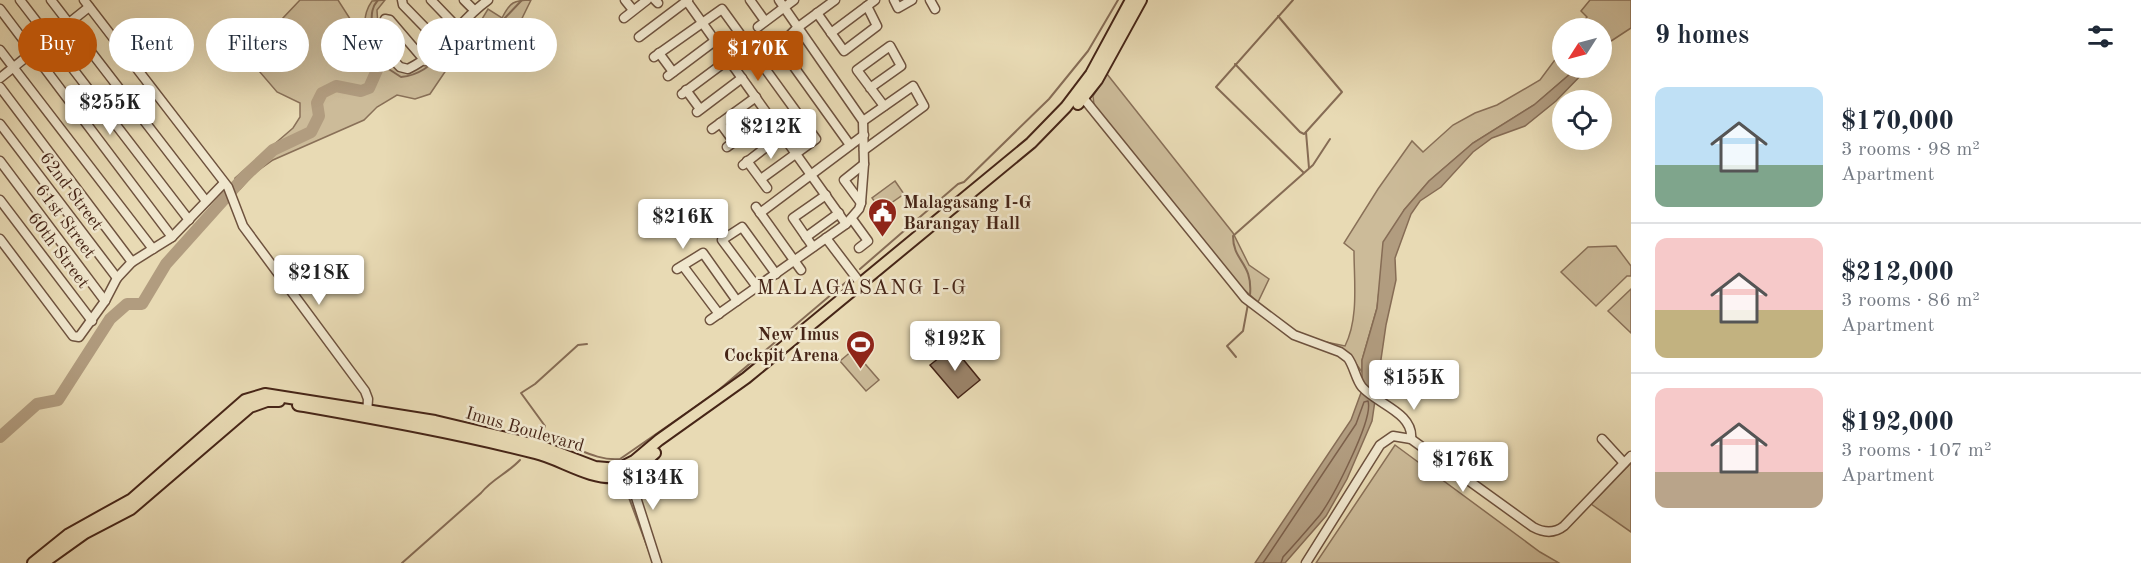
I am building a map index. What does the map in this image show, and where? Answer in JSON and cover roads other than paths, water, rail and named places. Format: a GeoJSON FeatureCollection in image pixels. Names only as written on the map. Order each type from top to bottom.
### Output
{"type":"FeatureCollection","features":[{"type":"Feature","properties":{"kind":"main road"},"geometry":{"type":"LineString","coordinates":[[627,470],[751,383],[862,286],[1035,148],[1062,123],[1081,95],[1131,0]]}},
{"type":"Feature","properties":{"kind":"main road"},"geometry":{"type":"LineString","coordinates":[[1081,95],[1097,80],[1141,0]]}},
{"type":"Feature","properties":{"kind":"main road","name":"Imus Boulevard"},"geometry":{"type":"LineString","coordinates":[[33,563],[69,534],[132,499],[236,408],[255,396],[276,394],[367,413],[538,453],[602,477],[627,470]]}},
{"type":"Feature","properties":{"kind":"main road","name":"Imus Boulevard"},"geometry":{"type":"LineString","coordinates":[[44,563],[84,534],[131,509],[242,414],[258,403],[276,401],[367,413]]}},
{"type":"Feature","properties":{"kind":"street"},"geometry":{"type":"LineString","coordinates":[[20,0],[34,18]]}},
{"type":"Feature","properties":{"kind":"street"},"geometry":{"type":"LineString","coordinates":[[51,0],[65,18]]}},
{"type":"Feature","properties":{"kind":"street"},"geometry":{"type":"LineString","coordinates":[[402,0],[403,5],[417,19]]}},
{"type":"Feature","properties":{"kind":"street"},"geometry":{"type":"LineString","coordinates":[[431,0],[449,18]]}},
{"type":"Feature","properties":{"kind":"street"},"geometry":{"type":"LineString","coordinates":[[464,0],[474,10]]}},
{"type":"Feature","properties":{"kind":"street"},"geometry":{"type":"LineString","coordinates":[[467,18],[488,0]]}},
{"type":"Feature","properties":{"kind":"street"},"geometry":{"type":"LineString","coordinates":[[625,0],[633,10]]}},
{"type":"Feature","properties":{"kind":"street"},"geometry":{"type":"LineString","coordinates":[[624,18],[647,0]]}},
{"type":"Feature","properties":{"kind":"street"},"geometry":{"type":"LineString","coordinates":[[639,37],[687,0],[839,213],[868,241],[859,248]]}},
{"type":"Feature","properties":{"kind":"street"},"geometry":{"type":"LineString","coordinates":[[753,1],[762,24],[782,4],[794,0]]}},
{"type":"Feature","properties":{"kind":"street"},"geometry":{"type":"LineString","coordinates":[[835,0],[783,39],[780,49],[850,145]]}},
{"type":"Feature","properties":{"kind":"street"},"geometry":{"type":"LineString","coordinates":[[831,33],[875,0]]}},
{"type":"Feature","properties":{"kind":"street"},"geometry":{"type":"LineString","coordinates":[[894,0],[898,8],[912,0]]}},
{"type":"Feature","properties":{"kind":"street"},"geometry":{"type":"LineString","coordinates":[[930,0],[935,9]]}},
{"type":"Feature","properties":{"kind":"street"},"geometry":{"type":"LineString","coordinates":[[74,18],[87,4],[224,183],[232,194],[234,208],[243,226],[365,391],[368,399],[367,413]]}},
{"type":"Feature","properties":{"kind":"street"},"geometry":{"type":"LineString","coordinates":[[711,320],[849,221],[861,203],[864,164],[863,121],[782,4]]}},
{"type":"Feature","properties":{"kind":"street"},"geometry":{"type":"LineString","coordinates":[[817,14],[844,51],[876,29],[877,23],[867,6]]}},
{"type":"Feature","properties":{"kind":"street"},"geometry":{"type":"LineString","coordinates":[[0,9],[18,34]]}},
{"type":"Feature","properties":{"kind":"street"},"geometry":{"type":"LineString","coordinates":[[716,40],[670,74],[656,55],[722,9],[816,139],[761,179]]}},
{"type":"Feature","properties":{"kind":"street"},"geometry":{"type":"LineString","coordinates":[[385,18],[390,20],[425,61],[408,69],[402,69],[378,45],[376,39],[385,18]]}},
{"type":"Feature","properties":{"kind":"street"},"geometry":{"type":"LineString","coordinates":[[870,88],[901,66],[890,46],[857,70],[870,88],[884,106]]}},
{"type":"Feature","properties":{"kind":"street"},"geometry":{"type":"LineString","coordinates":[[0,50],[153,249]]}},
{"type":"Feature","properties":{"kind":"street"},"geometry":{"type":"LineString","coordinates":[[729,58],[684,92],[698,110],[742,78]]}},
{"type":"Feature","properties":{"kind":"street"},"geometry":{"type":"LineString","coordinates":[[97,59],[206,201]]}},
{"type":"Feature","properties":{"kind":"street"},"geometry":{"type":"LineString","coordinates":[[0,78],[18,64]]}},
{"type":"Feature","properties":{"kind":"street"},"geometry":{"type":"LineString","coordinates":[[46,72],[172,237]]}},
{"type":"Feature","properties":{"kind":"street"},"geometry":{"type":"LineString","coordinates":[[75,72],[189,220]]}},
{"type":"Feature","properties":{"kind":"street"},"geometry":{"type":"LineString","coordinates":[[863,121],[913,86],[924,106],[864,150]]}},
{"type":"Feature","properties":{"kind":"street"},"geometry":{"type":"LineString","coordinates":[[0,87],[132,262]]}},
{"type":"Feature","properties":{"kind":"street"},"geometry":{"type":"LineString","coordinates":[[1081,95],[1238,292],[1288,332],[1344,355],[1352,363],[1361,386],[1407,422],[1412,432],[1411,439]]}},
{"type":"Feature","properties":{"kind":"street"},"geometry":{"type":"LineString","coordinates":[[712,129],[756,97]]}},
{"type":"Feature","properties":{"kind":"street"},"geometry":{"type":"LineString","coordinates":[[720,123],[730,145],[770,116]]}},
{"type":"Feature","properties":{"kind":"street","name":"62nd Street"},"geometry":{"type":"LineString","coordinates":[[0,124],[117,278]]}},
{"type":"Feature","properties":{"kind":"street"},"geometry":{"type":"LineString","coordinates":[[766,188],[761,179],[745,163],[783,134]]}},
{"type":"Feature","properties":{"kind":"street"},"geometry":{"type":"LineString","coordinates":[[801,270],[758,210],[864,135]]}},
{"type":"Feature","properties":{"kind":"street","name":"61st Street"},"geometry":{"type":"LineString","coordinates":[[0,161],[105,301]]}},
{"type":"Feature","properties":{"kind":"street"},"geometry":{"type":"LineString","coordinates":[[861,203],[844,180],[864,164]]}},
{"type":"Feature","properties":{"kind":"street"},"geometry":{"type":"LineString","coordinates":[[0,239],[73,336],[79,338],[105,301],[117,278],[132,262],[172,237],[224,183]]}},
{"type":"Feature","properties":{"kind":"street"},"geometry":{"type":"LineString","coordinates":[[813,247],[793,218],[826,195]]}},
{"type":"Feature","properties":{"kind":"street","name":"60th Street"},"geometry":{"type":"LineString","coordinates":[[0,200],[92,321]]}},
{"type":"Feature","properties":{"kind":"street"},"geometry":{"type":"LineString","coordinates":[[806,237],[839,213]]}},
{"type":"Feature","properties":{"kind":"street"},"geometry":{"type":"LineString","coordinates":[[757,287],[722,240],[742,228],[776,274]]}},
{"type":"Feature","properties":{"kind":"street"},"geometry":{"type":"LineString","coordinates":[[826,238],[862,286]]}},
{"type":"Feature","properties":{"kind":"street"},"geometry":{"type":"LineString","coordinates":[[718,314],[680,267],[703,253],[737,301]]}},
{"type":"Feature","properties":{"kind":"street"},"geometry":{"type":"LineString","coordinates":[[1306,563],[1380,445],[1393,436],[1411,439],[1533,527],[1547,533],[1564,526],[1628,460],[1602,439]]}},
{"type":"Feature","properties":{"kind":"street"},"geometry":{"type":"LineString","coordinates":[[627,470],[657,563]]}},
{"type":"Feature","properties":{"kind":"water"},"geometry":{"type":"Polygon","coordinates":[[[1565,78],[1578,78],[1567,90],[1552,90],[1552,104],[1525,126],[1492,138],[1473,152],[1441,187],[1420,201],[1411,214],[1395,258],[1396,280],[1386,325],[1372,421],[1347,479],[1326,516],[1285,563],[1255,563],[1351,420],[1362,390],[1362,360],[1377,308],[1383,242],[1404,210],[1429,181],[1473,143],[1534,105],[1565,78]]]}},
{"type":"Feature","properties":{"kind":"waterway"},"geometry":{"type":"LineString","coordinates":[[378,0],[373,9],[371,34],[361,57],[377,70],[384,66],[401,77],[420,72],[461,38],[470,41],[482,53],[488,54],[503,20],[522,0]]}},
{"type":"Feature","properties":{"kind":"waterway"},"geometry":{"type":"LineString","coordinates":[[860,269],[958,184],[964,182],[1049,99],[1088,51],[1118,0]]}},
{"type":"Feature","properties":{"kind":"waterway"},"geometry":{"type":"LineString","coordinates":[[1293,0],[1216,87],[1303,172]]}},
{"type":"Feature","properties":{"kind":"waterway"},"geometry":{"type":"LineString","coordinates":[[1278,16],[1342,92],[1306,132],[1309,168]]}},
{"type":"Feature","properties":{"kind":"waterway"},"geometry":{"type":"LineString","coordinates":[[1235,64],[1300,132],[1304,134],[1306,132]]}},
{"type":"Feature","properties":{"kind":"waterway"},"geometry":{"type":"LineString","coordinates":[[0,437],[37,404],[58,400],[110,319],[127,304],[142,304],[166,264],[244,177],[273,150],[311,132],[319,116],[317,103],[322,93],[336,86],[361,91],[369,88],[376,72]]}},
{"type":"Feature","properties":{"kind":"waterway"},"geometry":{"type":"LineString","coordinates":[[1250,295],[1249,276],[1236,252],[1233,236],[1313,165],[1330,139]]}},
{"type":"Feature","properties":{"kind":"waterway"},"geometry":{"type":"LineString","coordinates":[[539,438],[559,442],[599,457],[620,459],[714,394],[852,277]]}},
{"type":"Feature","properties":{"kind":"waterway"},"geometry":{"type":"LineString","coordinates":[[1236,357],[1227,346],[1243,331],[1248,304]]}},
{"type":"Feature","properties":{"kind":"waterway"},"geometry":{"type":"LineString","coordinates":[[540,437],[545,426],[521,393],[535,384],[578,345],[587,344]]}},
{"type":"Feature","properties":{"kind":"waterway"},"geometry":{"type":"LineString","coordinates":[[402,563],[520,460]]}},
{"type":"Feature","properties":{"kind":"waterway"},"geometry":{"type":"LineString","coordinates":[[625,487],[650,554]]}},
{"type":"Feature","properties":{"kind":"place","name":"Malagasang I-G Barangay Hall"},"geometry":{"type":"Point","coordinates":[882,238]}},
{"type":"Feature","properties":{"kind":"place","name":"New Imus Cockpit Arena"},"geometry":{"type":"Point","coordinates":[860,370]}},
{"type":"Feature","properties":{"kind":"district","name":"MALAGASANG I-G"},"geometry":{"type":"Point","coordinates":[862,287]}}]}
